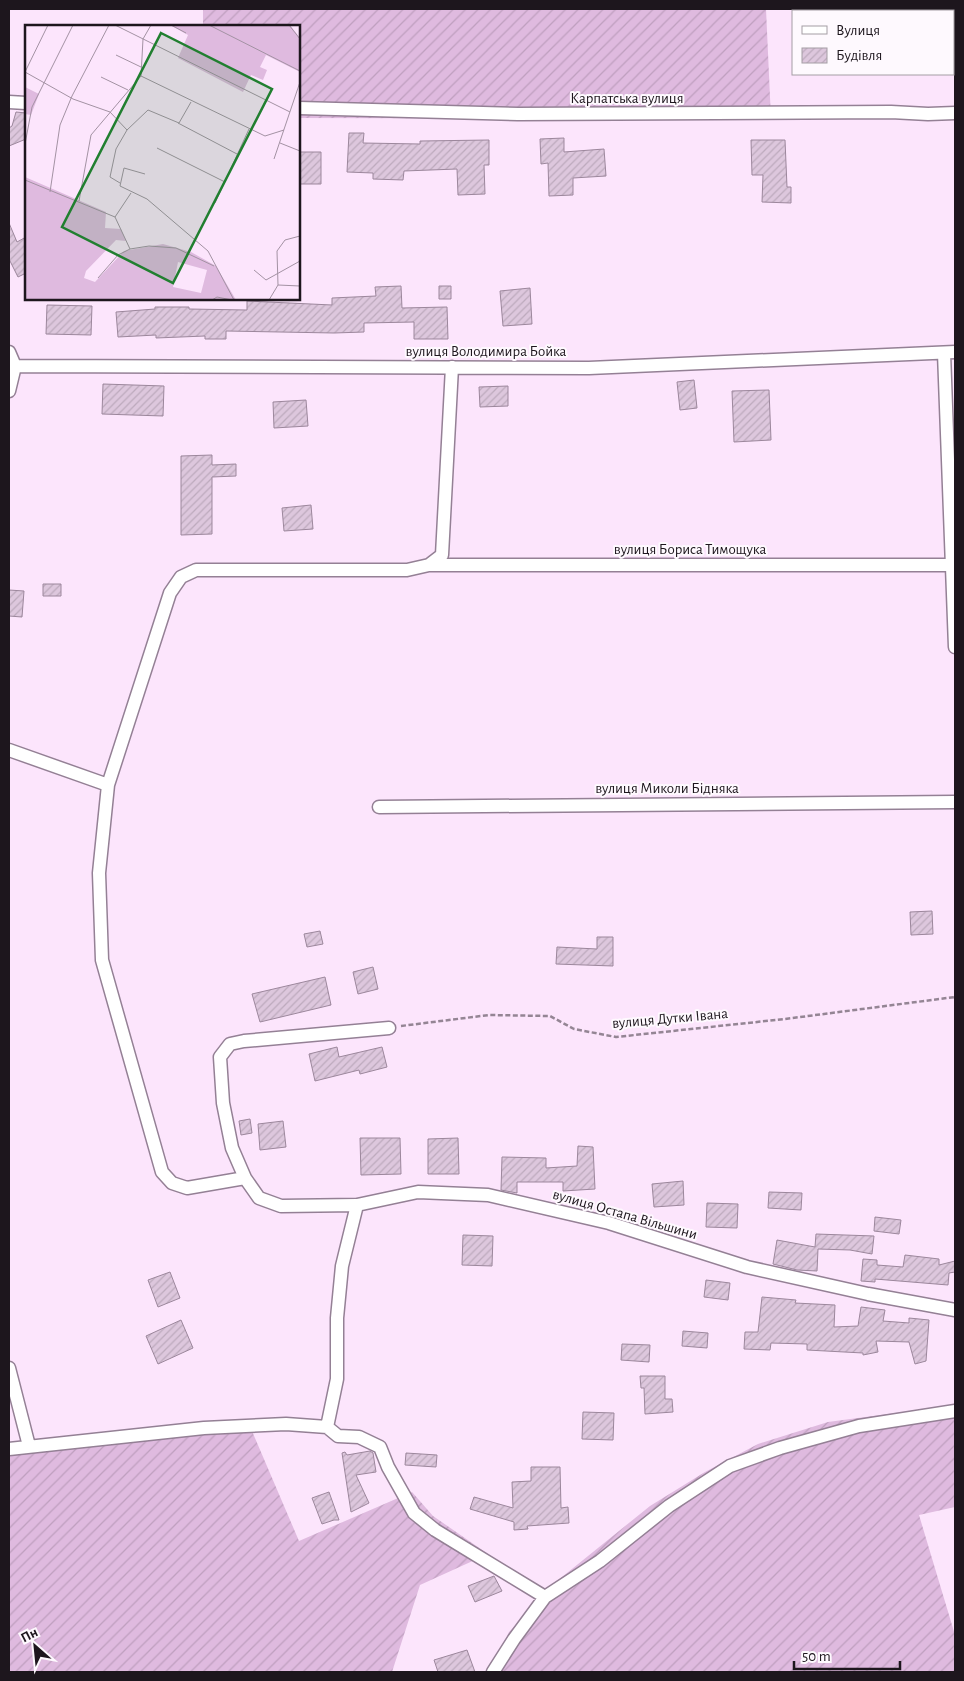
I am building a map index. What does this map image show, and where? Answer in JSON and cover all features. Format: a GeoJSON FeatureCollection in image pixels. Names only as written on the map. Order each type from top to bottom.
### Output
{"type":"FeatureCollection","features":[{"type":"Feature","properties":{"kind":"street"},"geometry":{"type":"LineString","coordinates":[[9,102],[25,103]]}},
{"type":"Feature","properties":{"kind":"street","name":"Карпатська вулиця"},"geometry":{"type":"LineString","coordinates":[[300,108],[518,114],[955,113]]}},
{"type":"Feature","properties":{"kind":"street"},"geometry":{"type":"LineString","coordinates":[[9,352],[16,366],[9,390]]}},
{"type":"Feature","properties":{"kind":"street"},"geometry":{"type":"LineString","coordinates":[[950,352],[952,565],[955,647]]}},
{"type":"Feature","properties":{"kind":"street","name":"вулиця Володимира Бойка"},"geometry":{"type":"LineString","coordinates":[[16,366],[589,368],[950,352]]}},
{"type":"Feature","properties":{"kind":"street"},"geometry":{"type":"LineString","coordinates":[[429,565],[442,555],[452,367]]}},
{"type":"Feature","properties":{"kind":"street","name":"вулиця Бориса Тимощука"},"geometry":{"type":"LineString","coordinates":[[245,1178],[187,1188],[172,1183],[162,1172],[102,960],[99,873],[108,785],[170,593],[181,577],[196,570],[406,570],[429,565],[952,565]]}},
{"type":"Feature","properties":{"kind":"street"},"geometry":{"type":"LineString","coordinates":[[9,750],[108,785]]}},
{"type":"Feature","properties":{"kind":"street","name":"вулиця Миколи Бідняка"},"geometry":{"type":"LineString","coordinates":[[379,807],[955,802]]}},
{"type":"Feature","properties":{"kind":"street"},"geometry":{"type":"LineString","coordinates":[[245,1178],[232,1148],[223,1103],[220,1057],[230,1044],[244,1041],[389,1028]]}},
{"type":"Feature","properties":{"kind":"street","name":"вулиця Остапа Вільшини"},"geometry":{"type":"LineString","coordinates":[[245,1178],[259,1198],[281,1206],[357,1205],[418,1192],[488,1195],[609,1224],[747,1267],[868,1294],[955,1310]]}},
{"type":"Feature","properties":{"kind":"street"},"geometry":{"type":"LineString","coordinates":[[327,1427],[337,1379],[336,1318],[342,1266],[357,1205]]}},
{"type":"Feature","properties":{"kind":"street"},"geometry":{"type":"LineString","coordinates":[[9,1368],[29,1446]]}},
{"type":"Feature","properties":{"kind":"street"},"geometry":{"type":"LineString","coordinates":[[493,1672],[514,1639],[545,1597],[600,1561],[669,1506],[730,1466],[780,1448],[859,1426],[955,1411]]}},
{"type":"Feature","properties":{"kind":"street"},"geometry":{"type":"LineString","coordinates":[[9,1449],[204,1428],[286,1424],[327,1427],[338,1436],[360,1437],[380,1447],[388,1467],[414,1513],[435,1530],[545,1597]]}},
{"type":"Feature","properties":{"kind":"path","name":"вулиця Дутки Івана"},"geometry":{"type":"LineString","coordinates":[[389,1028],[489,1015],[550,1016],[574,1029],[616,1037],[785,1019],[955,997]]}},
{"type":"Feature","properties":{"kind":"shaded area"},"geometry":{"type":"Polygon","coordinates":[[[203,9],[766,9],[771,119],[300,118],[300,25],[203,25],[203,9]]]}},
{"type":"Feature","properties":{"kind":"shaded area"},"geometry":{"type":"Polygon","coordinates":[[[955,1405],[955,1507],[919,1515],[955,1635],[955,1672],[490,1672],[509,1632],[562,1577],[650,1506],[705,1472],[758,1444],[828,1422],[955,1405]]]}},
{"type":"Feature","properties":{"kind":"shaded area"},"geometry":{"type":"Polygon","coordinates":[[[249,1424],[299,1541],[412,1492],[433,1516],[488,1554],[420,1585],[392,1672],[9,1672],[9,1449],[249,1424]]]}},
{"type":"Feature","properties":{"kind":"building"},"geometry":{"type":"Polygon","coordinates":[[[16,112],[25,113],[25,139],[9,146],[9,128],[12,126],[16,112]]]}},
{"type":"Feature","properties":{"kind":"building"},"geometry":{"type":"Polygon","coordinates":[[[349,133],[364,133],[363,143],[420,144],[420,141],[489,140],[489,165],[484,165],[485,194],[458,195],[457,169],[404,171],[403,180],[373,179],[373,173],[347,172],[349,133]]]}},
{"type":"Feature","properties":{"kind":"building"},"geometry":{"type":"Polygon","coordinates":[[[564,138],[564,152],[604,149],[606,176],[573,178],[573,195],[549,196],[548,163],[541,164],[540,139],[564,138]]]}},
{"type":"Feature","properties":{"kind":"building"},"geometry":{"type":"Polygon","coordinates":[[[751,140],[785,140],[787,187],[791,187],[791,203],[762,202],[763,175],[752,175],[751,140]]]}},
{"type":"Feature","properties":{"kind":"building"},"geometry":{"type":"Polygon","coordinates":[[[300,152],[321,152],[321,184],[300,184],[300,152]]]}},
{"type":"Feature","properties":{"kind":"building"},"geometry":{"type":"Polygon","coordinates":[[[9,223],[17,242],[25,238],[25,274],[18,277],[9,259],[9,223]]]}},
{"type":"Feature","properties":{"kind":"building"},"geometry":{"type":"Polygon","coordinates":[[[401,286],[402,308],[447,307],[448,339],[414,339],[414,322],[364,323],[364,332],[226,331],[226,339],[205,339],[205,336],[156,338],[156,335],[118,337],[116,312],[155,309],[155,307],[247,310],[247,301],[332,305],[332,298],[376,296],[375,287],[401,286]]]}},
{"type":"Feature","properties":{"kind":"building"},"geometry":{"type":"Polygon","coordinates":[[[439,286],[451,286],[451,299],[439,299],[439,286]]]}},
{"type":"Feature","properties":{"kind":"building"},"geometry":{"type":"Polygon","coordinates":[[[530,288],[532,324],[503,326],[500,291],[530,288]]]}},
{"type":"Feature","properties":{"kind":"building"},"geometry":{"type":"Polygon","coordinates":[[[47,305],[92,306],[91,335],[46,334],[47,305]]]}},
{"type":"Feature","properties":{"kind":"building"},"geometry":{"type":"Polygon","coordinates":[[[694,380],[697,408],[680,410],[677,382],[694,380]]]}},
{"type":"Feature","properties":{"kind":"building"},"geometry":{"type":"Polygon","coordinates":[[[103,384],[164,386],[163,416],[102,414],[103,384]]]}},
{"type":"Feature","properties":{"kind":"building"},"geometry":{"type":"Polygon","coordinates":[[[508,386],[508,406],[480,407],[479,387],[508,386]]]}},
{"type":"Feature","properties":{"kind":"building"},"geometry":{"type":"Polygon","coordinates":[[[769,390],[771,440],[734,442],[732,391],[769,390]]]}},
{"type":"Feature","properties":{"kind":"building"},"geometry":{"type":"Polygon","coordinates":[[[306,400],[308,426],[274,428],[273,402],[306,400]]]}},
{"type":"Feature","properties":{"kind":"building"},"geometry":{"type":"Polygon","coordinates":[[[212,455],[212,465],[236,464],[236,476],[212,477],[212,534],[181,535],[181,456],[212,455]]]}},
{"type":"Feature","properties":{"kind":"building"},"geometry":{"type":"Polygon","coordinates":[[[311,505],[313,529],[284,531],[282,508],[311,505]]]}},
{"type":"Feature","properties":{"kind":"building"},"geometry":{"type":"Polygon","coordinates":[[[43,584],[61,584],[61,596],[43,596],[43,584]]]}},
{"type":"Feature","properties":{"kind":"building"},"geometry":{"type":"Polygon","coordinates":[[[9,590],[24,591],[22,617],[9,616],[9,590]]]}},
{"type":"Feature","properties":{"kind":"building"},"geometry":{"type":"Polygon","coordinates":[[[932,911],[933,934],[911,935],[910,912],[932,911]]]}},
{"type":"Feature","properties":{"kind":"building"},"geometry":{"type":"Polygon","coordinates":[[[320,931],[323,944],[307,947],[304,934],[320,931]]]}},
{"type":"Feature","properties":{"kind":"building"},"geometry":{"type":"Polygon","coordinates":[[[597,937],[613,937],[613,966],[556,964],[557,947],[597,949],[597,937]]]}},
{"type":"Feature","properties":{"kind":"building"},"geometry":{"type":"Polygon","coordinates":[[[373,967],[378,989],[358,994],[353,972],[373,967]]]}},
{"type":"Feature","properties":{"kind":"building"},"geometry":{"type":"Polygon","coordinates":[[[325,977],[331,1005],[260,1022],[252,994],[325,977]]]}},
{"type":"Feature","properties":{"kind":"building"},"geometry":{"type":"Polygon","coordinates":[[[337,1047],[339,1057],[382,1047],[387,1067],[360,1074],[359,1070],[315,1081],[309,1054],[337,1047]]]}},
{"type":"Feature","properties":{"kind":"building"},"geometry":{"type":"Polygon","coordinates":[[[250,1119],[252,1133],[241,1135],[239,1121],[250,1119]]]}},
{"type":"Feature","properties":{"kind":"building"},"geometry":{"type":"Polygon","coordinates":[[[283,1121],[286,1147],[260,1150],[258,1124],[283,1121]]]}},
{"type":"Feature","properties":{"kind":"building"},"geometry":{"type":"Polygon","coordinates":[[[360,1138],[400,1138],[401,1174],[361,1175],[360,1138]]]}},
{"type":"Feature","properties":{"kind":"building"},"geometry":{"type":"Polygon","coordinates":[[[458,1138],[459,1174],[428,1174],[428,1139],[458,1138]]]}},
{"type":"Feature","properties":{"kind":"building"},"geometry":{"type":"Polygon","coordinates":[[[578,1146],[593,1147],[595,1189],[563,1191],[563,1182],[517,1182],[517,1193],[501,1190],[502,1157],[546,1158],[546,1168],[577,1166],[578,1146]]]}},
{"type":"Feature","properties":{"kind":"building"},"geometry":{"type":"Polygon","coordinates":[[[683,1181],[684,1205],[654,1207],[652,1184],[683,1181]]]}},
{"type":"Feature","properties":{"kind":"building"},"geometry":{"type":"Polygon","coordinates":[[[769,1192],[802,1193],[801,1210],[768,1208],[769,1192]]]}},
{"type":"Feature","properties":{"kind":"building"},"geometry":{"type":"Polygon","coordinates":[[[707,1203],[738,1204],[737,1228],[706,1227],[707,1203]]]}},
{"type":"Feature","properties":{"kind":"building"},"geometry":{"type":"Polygon","coordinates":[[[875,1217],[901,1220],[899,1234],[874,1231],[875,1217]]]}},
{"type":"Feature","properties":{"kind":"building"},"geometry":{"type":"Polygon","coordinates":[[[816,1234],[874,1236],[872,1254],[850,1250],[818,1249],[817,1271],[797,1270],[773,1264],[777,1240],[815,1247],[816,1234]]]}},
{"type":"Feature","properties":{"kind":"building"},"geometry":{"type":"Polygon","coordinates":[[[463,1235],[493,1236],[492,1266],[462,1265],[463,1235]]]}},
{"type":"Feature","properties":{"kind":"building"},"geometry":{"type":"Polygon","coordinates":[[[905,1255],[939,1259],[939,1265],[955,1261],[955,1272],[949,1273],[948,1285],[875,1279],[875,1282],[861,1281],[863,1259],[877,1260],[877,1265],[903,1267],[905,1255]]]}},
{"type":"Feature","properties":{"kind":"building"},"geometry":{"type":"Polygon","coordinates":[[[170,1272],[180,1298],[158,1307],[148,1280],[170,1272]]]}},
{"type":"Feature","properties":{"kind":"building"},"geometry":{"type":"Polygon","coordinates":[[[706,1280],[730,1283],[728,1300],[704,1297],[706,1280]]]}},
{"type":"Feature","properties":{"kind":"building"},"geometry":{"type":"Polygon","coordinates":[[[762,1297],[796,1300],[795,1303],[835,1305],[834,1327],[858,1326],[861,1307],[885,1310],[883,1321],[909,1323],[909,1318],[929,1320],[926,1361],[915,1364],[909,1342],[876,1341],[878,1352],[863,1355],[863,1353],[807,1350],[807,1344],[771,1343],[770,1350],[744,1349],[745,1332],[758,1332],[762,1297]]]}},
{"type":"Feature","properties":{"kind":"building"},"geometry":{"type":"Polygon","coordinates":[[[181,1320],[193,1348],[158,1364],[146,1336],[181,1320]]]}},
{"type":"Feature","properties":{"kind":"building"},"geometry":{"type":"Polygon","coordinates":[[[683,1331],[708,1333],[707,1348],[682,1346],[683,1331]]]}},
{"type":"Feature","properties":{"kind":"building"},"geometry":{"type":"Polygon","coordinates":[[[622,1344],[650,1345],[649,1362],[621,1360],[622,1344]]]}},
{"type":"Feature","properties":{"kind":"building"},"geometry":{"type":"Polygon","coordinates":[[[640,1376],[665,1376],[665,1399],[672,1399],[673,1412],[645,1414],[644,1388],[641,1388],[640,1376]]]}},
{"type":"Feature","properties":{"kind":"building"},"geometry":{"type":"Polygon","coordinates":[[[583,1412],[614,1413],[613,1440],[582,1439],[583,1412]]]}},
{"type":"Feature","properties":{"kind":"building"},"geometry":{"type":"Polygon","coordinates":[[[370,1451],[373,1453],[376,1472],[356,1475],[369,1503],[351,1512],[342,1453],[345,1452],[347,1455],[370,1451]]]}},
{"type":"Feature","properties":{"kind":"building"},"geometry":{"type":"Polygon","coordinates":[[[406,1453],[437,1455],[436,1467],[405,1465],[406,1453]]]}},
{"type":"Feature","properties":{"kind":"building"},"geometry":{"type":"Polygon","coordinates":[[[531,1467],[560,1467],[561,1508],[568,1507],[569,1523],[527,1526],[528,1529],[514,1530],[514,1522],[470,1509],[474,1497],[513,1508],[512,1482],[531,1481],[531,1467]]]}},
{"type":"Feature","properties":{"kind":"building"},"geometry":{"type":"Polygon","coordinates":[[[329,1492],[339,1520],[322,1524],[312,1498],[329,1492]]]}},
{"type":"Feature","properties":{"kind":"building"},"geometry":{"type":"Polygon","coordinates":[[[494,1576],[502,1591],[475,1602],[468,1586],[494,1576]]]}},
{"type":"Feature","properties":{"kind":"building"},"geometry":{"type":"Polygon","coordinates":[[[467,1650],[475,1672],[438,1672],[434,1660],[467,1650]]]}}]}
